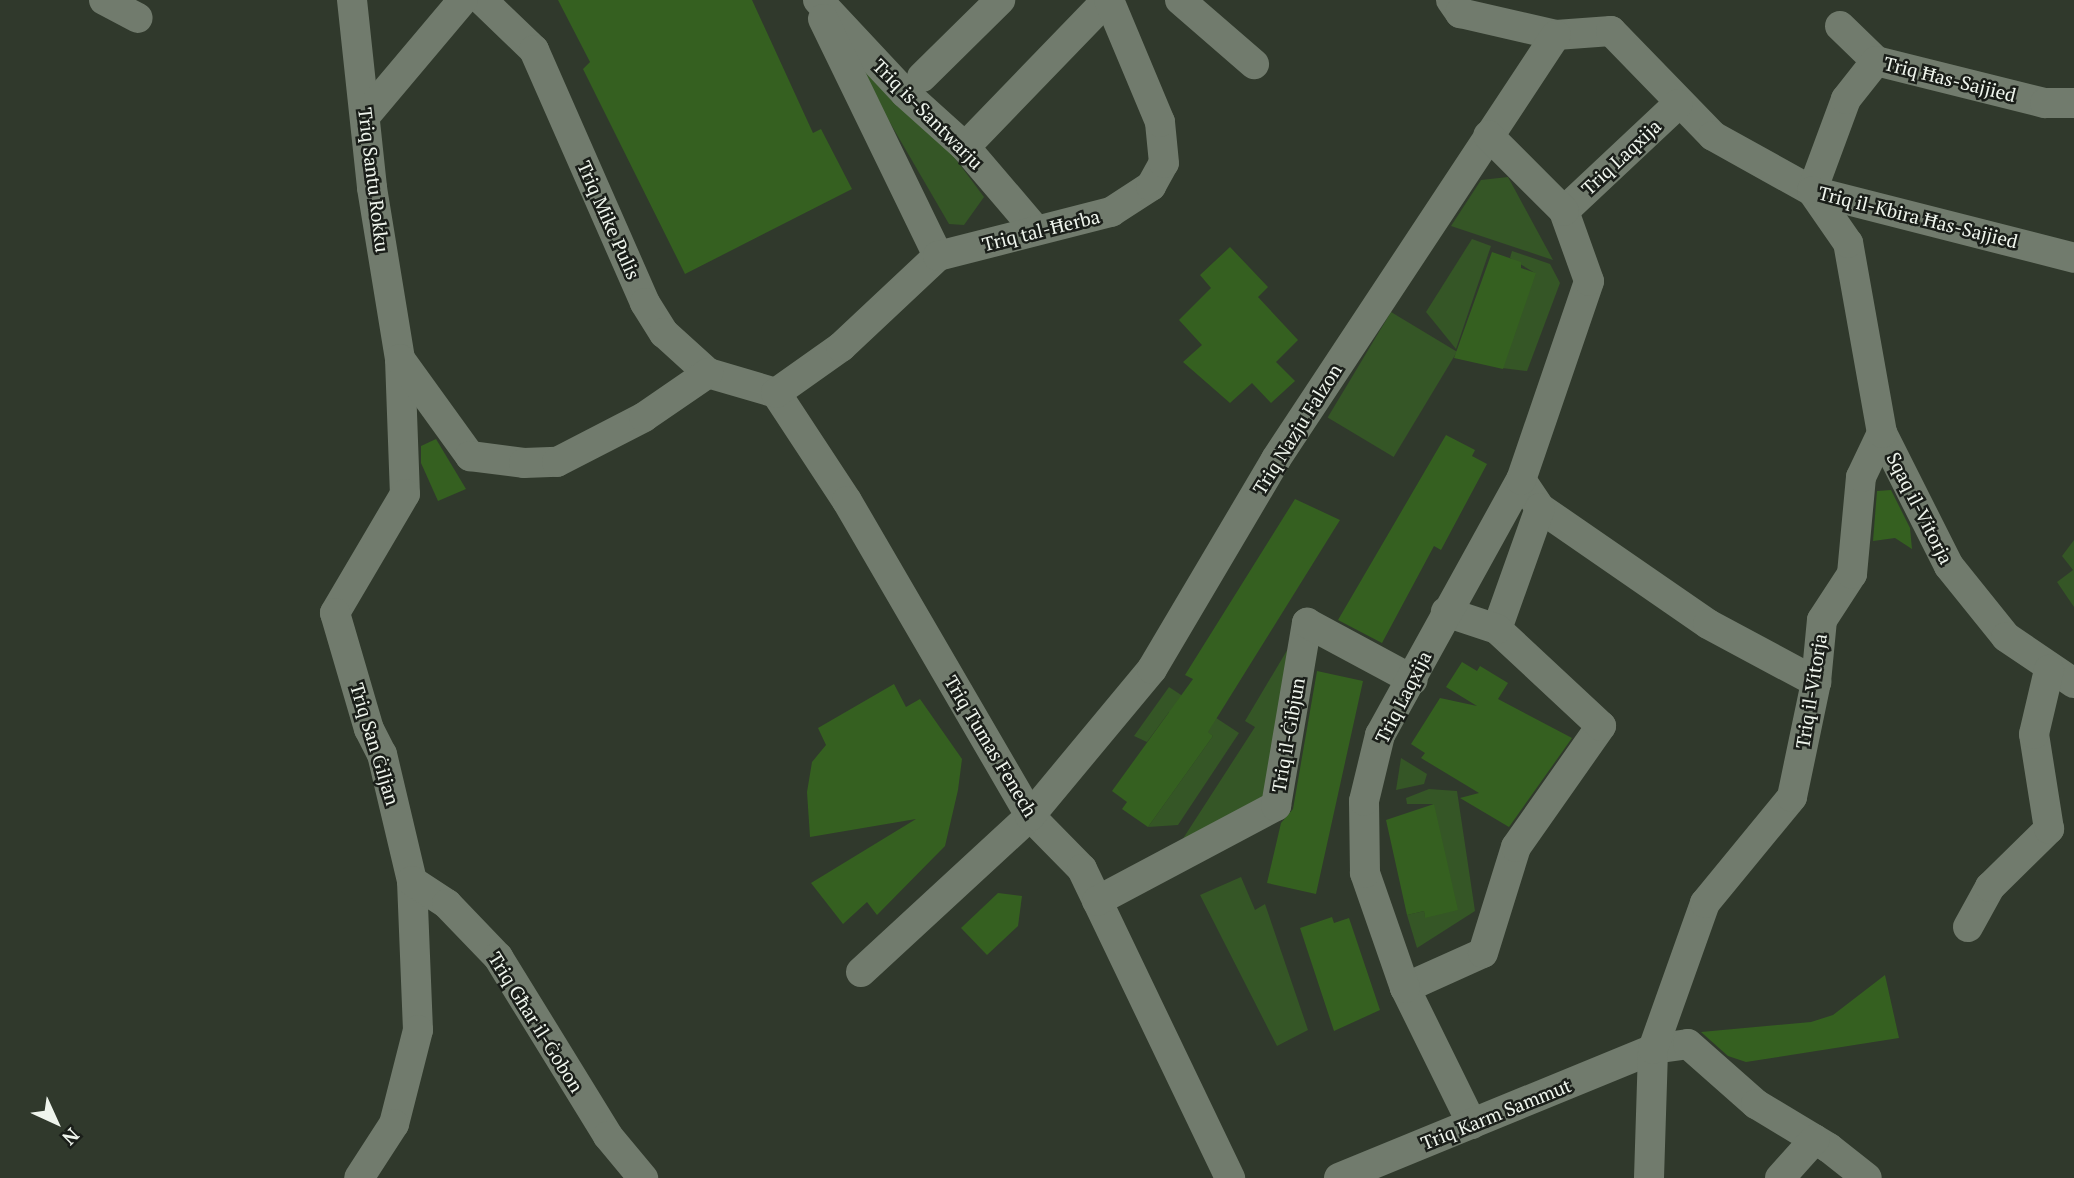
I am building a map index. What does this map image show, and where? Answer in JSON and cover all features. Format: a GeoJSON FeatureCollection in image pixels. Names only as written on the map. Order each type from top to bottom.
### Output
{"type":"FeatureCollection","features":[{"type":"Feature","properties":{"kind":"street"},"geometry":{"type":"LineString","coordinates":[[104,0],[138,18]]}},
{"type":"Feature","properties":{"kind":"street","name":"Triq Santu Rokku"},"geometry":{"type":"LineString","coordinates":[[352,0],[372,188],[400,359]]}},
{"type":"Feature","properties":{"kind":"street"},"geometry":{"type":"LineString","coordinates":[[366,115],[463,0]]}},
{"type":"Feature","properties":{"kind":"street","name":"Triq Mike Pulis"},"geometry":{"type":"LineString","coordinates":[[482,0],[534,50],[645,303],[664,333],[708,373],[776,393]]}},
{"type":"Feature","properties":{"kind":"street","name":"Triq is-Santwarju"},"geometry":{"type":"LineString","coordinates":[[816,0],[905,93],[965,147],[1036,230]]}},
{"type":"Feature","properties":{"kind":"street","name":"Triq is-Santwarju"},"geometry":{"type":"LineString","coordinates":[[816,0],[938,256]]}},
{"type":"Feature","properties":{"kind":"street"},"geometry":{"type":"LineString","coordinates":[[922,76],[1000,0]]}},
{"type":"Feature","properties":{"kind":"street"},"geometry":{"type":"LineString","coordinates":[[965,147],[1108,0]]}},
{"type":"Feature","properties":{"kind":"street","name":"Triq tal-Ħerba"},"geometry":{"type":"LineString","coordinates":[[776,393],[841,347],[938,256],[1111,212],[1151,186],[1164,163],[1160,122],[1108,0]]}},
{"type":"Feature","properties":{"kind":"street"},"geometry":{"type":"LineString","coordinates":[[1180,0],[1254,64]]}},
{"type":"Feature","properties":{"kind":"street","name":"Triq il-Kbira Ħas-Sajjied"},"geometry":{"type":"LineString","coordinates":[[1451,0],[1460,13],[1556,35],[1611,30],[1629,45],[1678,104],[1713,135],[1812,191],[2074,258]]}},
{"type":"Feature","properties":{"kind":"street","name":"Triq Ħas-Sajjied"},"geometry":{"type":"LineString","coordinates":[[1840,26],[1876,61],[2045,103],[2074,103]]}},
{"type":"Feature","properties":{"kind":"street","name":"Triq Nazju Falzon"},"geometry":{"type":"LineString","coordinates":[[861,972],[1030,816],[1152,668],[1276,459],[1556,35]]}},
{"type":"Feature","properties":{"kind":"street"},"geometry":{"type":"LineString","coordinates":[[1876,61],[1846,99],[1812,191],[1849,243],[1882,433]]}},
{"type":"Feature","properties":{"kind":"street","name":"Triq Laqxija"},"geometry":{"type":"LineString","coordinates":[[1564,211],[1678,104]]}},
{"type":"Feature","properties":{"kind":"street","name":"Triq Laqxija"},"geometry":{"type":"LineString","coordinates":[[1472,1124],[1405,988],[1365,873],[1364,801],[1380,736],[1521,480],[1589,281],[1564,211],[1488,135]]}},
{"type":"Feature","properties":{"kind":"street"},"geometry":{"type":"LineString","coordinates":[[400,359],[470,456],[524,463],[557,462],[644,417],[708,373]]}},
{"type":"Feature","properties":{"kind":"street","name":"Triq San Ġiljan"},"geometry":{"type":"LineString","coordinates":[[359,1178],[394,1124],[418,1030],[412,881],[382,754],[369,729],[335,613],[405,494],[400,359]]}},
{"type":"Feature","properties":{"kind":"street","name":"Triq Tumas Fenech"},"geometry":{"type":"LineString","coordinates":[[776,393],[846,501],[1030,816],[1082,869],[1230,1178]]}},
{"type":"Feature","properties":{"kind":"street","name":"Sqaq il-Vitorja"},"geometry":{"type":"LineString","coordinates":[[1882,433],[1949,566],[2006,637],[2061,677],[2034,734],[2049,829],[1990,887],[1968,927]]}},
{"type":"Feature","properties":{"kind":"street","name":"Triq il-Vitorja"},"geometry":{"type":"LineString","coordinates":[[1649,1178],[1653,1049],[1705,903],[1792,797],[1815,682],[1822,620],[1852,574],[1861,477],[1882,433]]}},
{"type":"Feature","properties":{"kind":"street"},"geometry":{"type":"LineString","coordinates":[[1521,480],[1541,508],[1708,624],[1815,682]]}},
{"type":"Feature","properties":{"kind":"street"},"geometry":{"type":"LineString","coordinates":[[1497,629],[1541,508]]}},
{"type":"Feature","properties":{"kind":"street"},"geometry":{"type":"LineString","coordinates":[[1405,988],[1483,953],[1516,847],[1601,726],[1497,629],[1446,612]]}},
{"type":"Feature","properties":{"kind":"street","name":"Triq il-Ġibjun"},"geometry":{"type":"LineString","coordinates":[[1097,901],[1276,806],[1307,623],[1413,680]]}},
{"type":"Feature","properties":{"kind":"street","name":"Triq Għar il-Ġobon"},"geometry":{"type":"LineString","coordinates":[[412,881],[447,904],[498,957],[608,1136],[643,1178]]}},
{"type":"Feature","properties":{"kind":"street","name":"Triq Karm Sammut"},"geometry":{"type":"LineString","coordinates":[[1339,1178],[1653,1049],[1688,1044],[1756,1104],[1815,1139],[1867,1178]]}},
{"type":"Feature","properties":{"kind":"street"},"geometry":{"type":"LineString","coordinates":[[1780,1178],[1815,1139]]}},
{"type":"Feature","properties":{"kind":"green space"},"geometry":{"type":"Polygon","coordinates":[[[867,68],[937,134],[984,197],[964,225],[949,224],[861,73],[867,68]]]}},
{"type":"Feature","properties":{"kind":"green space"},"geometry":{"type":"Polygon","coordinates":[[[1508,177],[1553,260],[1451,226],[1481,180],[1508,177]]]}},
{"type":"Feature","properties":{"kind":"green space"},"geometry":{"type":"Polygon","coordinates":[[[1472,239],[1491,246],[1456,349],[1426,312],[1472,239]]]}},
{"type":"Feature","properties":{"kind":"green space"},"geometry":{"type":"Polygon","coordinates":[[[1512,251],[1550,264],[1560,283],[1527,371],[1502,368],[1535,273],[1510,258],[1512,251]]]}},
{"type":"Feature","properties":{"kind":"green space"},"geometry":{"type":"Polygon","coordinates":[[[1391,312],[1457,352],[1394,457],[1328,417],[1391,312]]]}},
{"type":"Feature","properties":{"kind":"green space"},"geometry":{"type":"Polygon","coordinates":[[[2074,540],[2074,607],[2057,582],[2073,570],[2062,556],[2074,540]]]}},
{"type":"Feature","properties":{"kind":"green space"},"geometry":{"type":"Polygon","coordinates":[[[1292,642],[1270,802],[1175,851],[1255,727],[1245,721],[1292,642]]]}},
{"type":"Feature","properties":{"kind":"green space"},"geometry":{"type":"Polygon","coordinates":[[[1169,687],[1239,733],[1178,825],[1148,827],[1213,736],[1185,716],[1169,712],[1147,742],[1134,736],[1169,687]]]}},
{"type":"Feature","properties":{"kind":"green space"},"geometry":{"type":"Polygon","coordinates":[[[1401,758],[1427,774],[1424,784],[1396,790],[1401,758]]]}},
{"type":"Feature","properties":{"kind":"green space"},"geometry":{"type":"Polygon","coordinates":[[[1429,789],[1457,791],[1475,911],[1417,948],[1407,915],[1424,911],[1425,917],[1434,804],[1407,804],[1406,798],[1429,789]]]}},
{"type":"Feature","properties":{"kind":"green space"},"geometry":{"type":"Polygon","coordinates":[[[1241,877],[1255,910],[1265,904],[1308,1030],[1277,1046],[1200,895],[1241,877]]]}},
{"type":"Feature","properties":{"kind":"building"},"geometry":{"type":"Polygon","coordinates":[[[558,0],[752,0],[813,133],[821,129],[852,189],[685,274],[583,69],[590,62],[558,0]]]}},
{"type":"Feature","properties":{"kind":"building"},"geometry":{"type":"Polygon","coordinates":[[[1230,247],[1268,287],[1258,297],[1298,340],[1276,362],[1295,381],[1271,403],[1252,383],[1230,403],[1183,362],[1202,345],[1179,320],[1211,288],[1200,275],[1230,247]]]}},
{"type":"Feature","properties":{"kind":"building"},"geometry":{"type":"Polygon","coordinates":[[[1492,252],[1521,262],[1521,268],[1536,273],[1503,369],[1454,358],[1492,252]]]}},
{"type":"Feature","properties":{"kind":"building"},"geometry":{"type":"Polygon","coordinates":[[[1446,435],[1475,450],[1472,456],[1487,464],[1441,550],[1434,546],[1382,643],[1338,620],[1446,435]]]}},
{"type":"Feature","properties":{"kind":"building"},"geometry":{"type":"Polygon","coordinates":[[[436,439],[466,489],[438,501],[421,463],[421,446],[436,439]]]}},
{"type":"Feature","properties":{"kind":"building"},"geometry":{"type":"Polygon","coordinates":[[[1891,490],[1910,528],[1912,549],[1895,538],[1873,541],[1877,491],[1891,490]]]}},
{"type":"Feature","properties":{"kind":"building"},"geometry":{"type":"Polygon","coordinates":[[[1295,499],[1340,520],[1208,732],[1213,736],[1148,827],[1122,809],[1127,802],[1112,791],[1193,679],[1185,675],[1295,499]]]}},
{"type":"Feature","properties":{"kind":"building"},"geometry":{"type":"Polygon","coordinates":[[[1462,662],[1477,671],[1480,666],[1508,683],[1498,699],[1572,738],[1509,827],[1460,798],[1479,793],[1421,758],[1425,753],[1411,744],[1440,698],[1477,706],[1446,687],[1462,662]]]}},
{"type":"Feature","properties":{"kind":"building"},"geometry":{"type":"Polygon","coordinates":[[[1317,671],[1363,681],[1316,894],[1267,883],[1281,823],[1293,809],[1317,671]]]}},
{"type":"Feature","properties":{"kind":"building"},"geometry":{"type":"Polygon","coordinates":[[[894,684],[906,707],[920,699],[962,759],[958,790],[945,846],[877,915],[867,902],[843,924],[811,883],[916,819],[810,837],[807,792],[812,762],[826,745],[818,728],[894,684]]]}},
{"type":"Feature","properties":{"kind":"building"},"geometry":{"type":"Polygon","coordinates":[[[1434,804],[1458,910],[1425,918],[1424,911],[1407,915],[1386,820],[1434,804]]]}},
{"type":"Feature","properties":{"kind":"building"},"geometry":{"type":"Polygon","coordinates":[[[998,893],[1022,896],[1018,926],[987,955],[961,928],[998,893]]]}},
{"type":"Feature","properties":{"kind":"building"},"geometry":{"type":"Polygon","coordinates":[[[1332,917],[1334,923],[1349,918],[1380,1010],[1334,1031],[1300,928],[1332,917]]]}},
{"type":"Feature","properties":{"kind":"building"},"geometry":{"type":"Polygon","coordinates":[[[1885,975],[1899,1038],[1746,1062],[1728,1056],[1701,1032],[1811,1022],[1833,1015],[1885,975]]]}}]}
